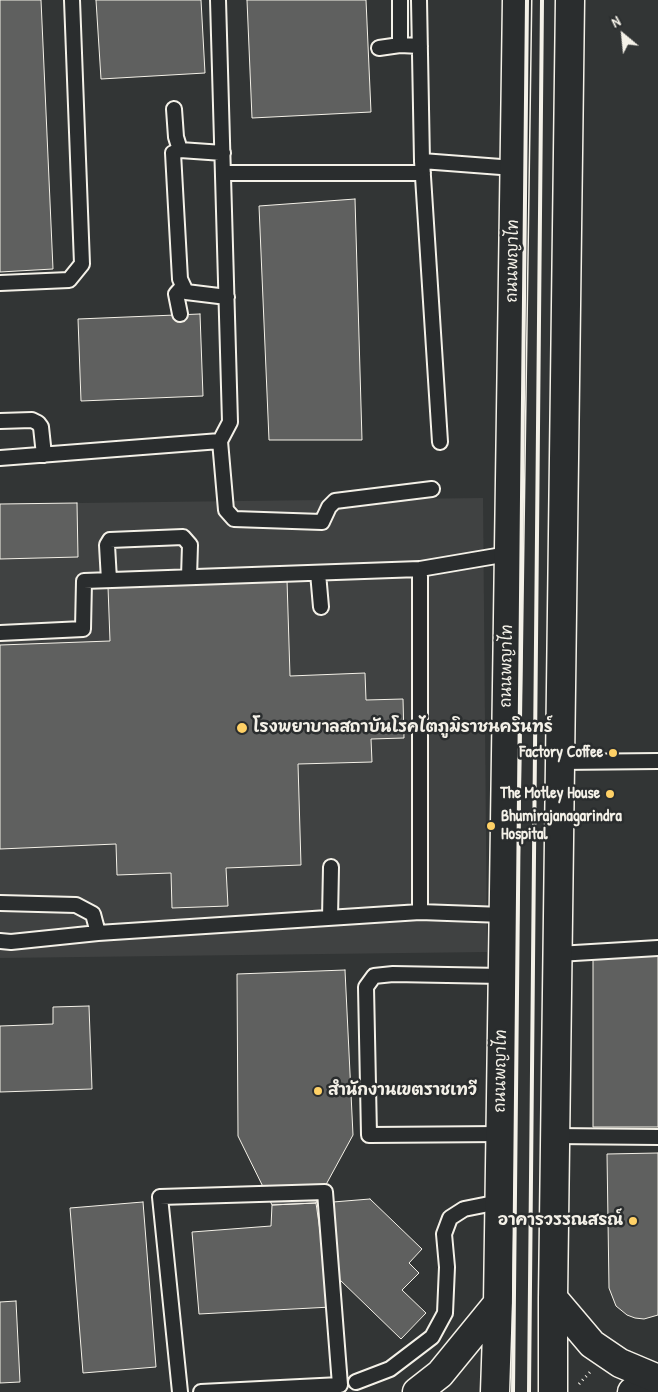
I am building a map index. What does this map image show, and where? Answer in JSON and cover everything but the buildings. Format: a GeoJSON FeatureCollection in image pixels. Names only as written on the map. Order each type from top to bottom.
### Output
{"type":"FeatureCollection","features":[{"type":"Feature","properties":{"kind":"main road","name":"ถนนพญาไท"},"geometry":{"type":"LineString","coordinates":[[495,1392],[498,1303],[516,0]]}},
{"type":"Feature","properties":{"kind":"main road"},"geometry":{"type":"LineString","coordinates":[[566,1388],[553,1298],[570,0]]}},
{"type":"Feature","properties":{"kind":"main road"},"geometry":{"type":"LineString","coordinates":[[553,1298],[592,1344],[620,1363],[658,1379]]}},
{"type":"Feature","properties":{"kind":"main road"},"geometry":{"type":"LineString","coordinates":[[418,1392],[440,1374],[498,1303]]}},
{"type":"Feature","properties":{"kind":"main road"},"geometry":{"type":"LineString","coordinates":[[632,1392],[658,1387]]}},
{"type":"Feature","properties":{"kind":"lane"},"geometry":{"type":"LineString","coordinates":[[0,283],[68,280],[82,264],[72,0]]}},
{"type":"Feature","properties":{"kind":"lane"},"geometry":{"type":"LineString","coordinates":[[218,0],[230,422],[220,441],[226,510],[234,519],[322,522],[330,507],[336,501],[432,488]]}},
{"type":"Feature","properties":{"kind":"lane"},"geometry":{"type":"LineString","coordinates":[[400,0],[400,46]]}},
{"type":"Feature","properties":{"kind":"lane"},"geometry":{"type":"LineString","coordinates":[[419,0],[423,167],[440,442]]}},
{"type":"Feature","properties":{"kind":"lane"},"geometry":{"type":"LineString","coordinates":[[379,48],[420,46]]}},
{"type":"Feature","properties":{"kind":"lane"},"geometry":{"type":"LineString","coordinates":[[174,109],[176,137],[180,150]]}},
{"type":"Feature","properties":{"kind":"lane"},"geometry":{"type":"LineString","coordinates":[[223,153],[180,150],[173,153],[180,279],[186,292],[227,298]]}},
{"type":"Feature","properties":{"kind":"lane"},"geometry":{"type":"LineString","coordinates":[[223,173],[423,167],[514,168]]}},
{"type":"Feature","properties":{"kind":"lane"},"geometry":{"type":"LineString","coordinates":[[180,314],[176,294],[183,286]]}},
{"type":"Feature","properties":{"kind":"lane"},"geometry":{"type":"LineString","coordinates":[[0,421],[32,420],[38,423],[42,427],[44,455]]}},
{"type":"Feature","properties":{"kind":"lane"},"geometry":{"type":"LineString","coordinates":[[0,458],[220,441]]}},
{"type":"Feature","properties":{"kind":"lane"},"geometry":{"type":"LineString","coordinates":[[108,580],[107,545],[110,540],[183,537],[190,545],[189,577]]}},
{"type":"Feature","properties":{"kind":"lane"},"geometry":{"type":"LineString","coordinates":[[0,633],[83,629],[84,581],[420,569],[508,554]]}},
{"type":"Feature","properties":{"kind":"lane"},"geometry":{"type":"LineString","coordinates":[[420,569],[420,912]]}},
{"type":"Feature","properties":{"kind":"lane"},"geometry":{"type":"LineString","coordinates":[[318,573],[321,607]]}},
{"type":"Feature","properties":{"kind":"lane"},"geometry":{"type":"LineString","coordinates":[[560,762],[658,761]]}},
{"type":"Feature","properties":{"kind":"lane"},"geometry":{"type":"LineString","coordinates":[[330,918],[331,868]]}},
{"type":"Feature","properties":{"kind":"lane"},"geometry":{"type":"LineString","coordinates":[[0,903],[76,905],[93,914],[98,933]]}},
{"type":"Feature","properties":{"kind":"lane"},"geometry":{"type":"LineString","coordinates":[[0,941],[11,942],[98,933],[420,912],[503,915]]}},
{"type":"Feature","properties":{"kind":"lane"},"geometry":{"type":"LineString","coordinates":[[558,954],[658,948]]}},
{"type":"Feature","properties":{"kind":"lane"},"geometry":{"type":"LineString","coordinates":[[500,1134],[369,1135],[366,987],[374,976],[393,974],[502,976]]}},
{"type":"Feature","properties":{"kind":"lane"},"geometry":{"type":"LineString","coordinates":[[555,1136],[658,1137]]}},
{"type":"Feature","properties":{"kind":"lane"},"geometry":{"type":"LineString","coordinates":[[180,1392],[160,1196],[325,1192],[340,1385],[201,1392]]}},
{"type":"Feature","properties":{"kind":"lane"},"geometry":{"type":"LineString","coordinates":[[356,1382],[390,1369],[432,1337],[445,1313],[447,1267],[444,1234],[450,1218],[464,1209],[499,1202]]}},
{"type":"Feature","properties":{"kind":"path"},"geometry":{"type":"LineString","coordinates":[[566,1388],[592,1370]]}},
{"type":"Feature","properties":{"kind":"shaded area","name":"โรงพยาบาลสถาบันโรคไตภูมิราชนครินทร์"},"geometry":{"type":"Polygon","coordinates":[[[483,498],[487,952],[0,958],[0,504],[483,498]]]}},
{"type":"Feature","properties":{"kind":"railway"},"geometry":{"type":"LineString","coordinates":[[513,1392],[527,0]]}},
{"type":"Feature","properties":{"kind":"railway"},"geometry":{"type":"LineString","coordinates":[[529,1392],[542,0]]}},
{"type":"Feature","properties":{"kind":"place","name":"โรงพยาบาลสถาบันโรคไตภูมิราชนครินทร์"},"geometry":{"type":"Point","coordinates":[242,728]}},
{"type":"Feature","properties":{"kind":"place","name":"Factory Coffee"},"geometry":{"type":"Point","coordinates":[613,753]}},
{"type":"Feature","properties":{"kind":"place","name":"The Motley House"},"geometry":{"type":"Point","coordinates":[610,794]}},
{"type":"Feature","properties":{"kind":"place","name":"Bhumirajanagarindra Hospital"},"geometry":{"type":"Point","coordinates":[491,826]}},
{"type":"Feature","properties":{"kind":"place","name":"สำนักงานเขตราชเทวี"},"geometry":{"type":"Point","coordinates":[318,1091]}},
{"type":"Feature","properties":{"kind":"place","name":"อาคารวรรณสรณ์"},"geometry":{"type":"Point","coordinates":[633,1221]}}]}
